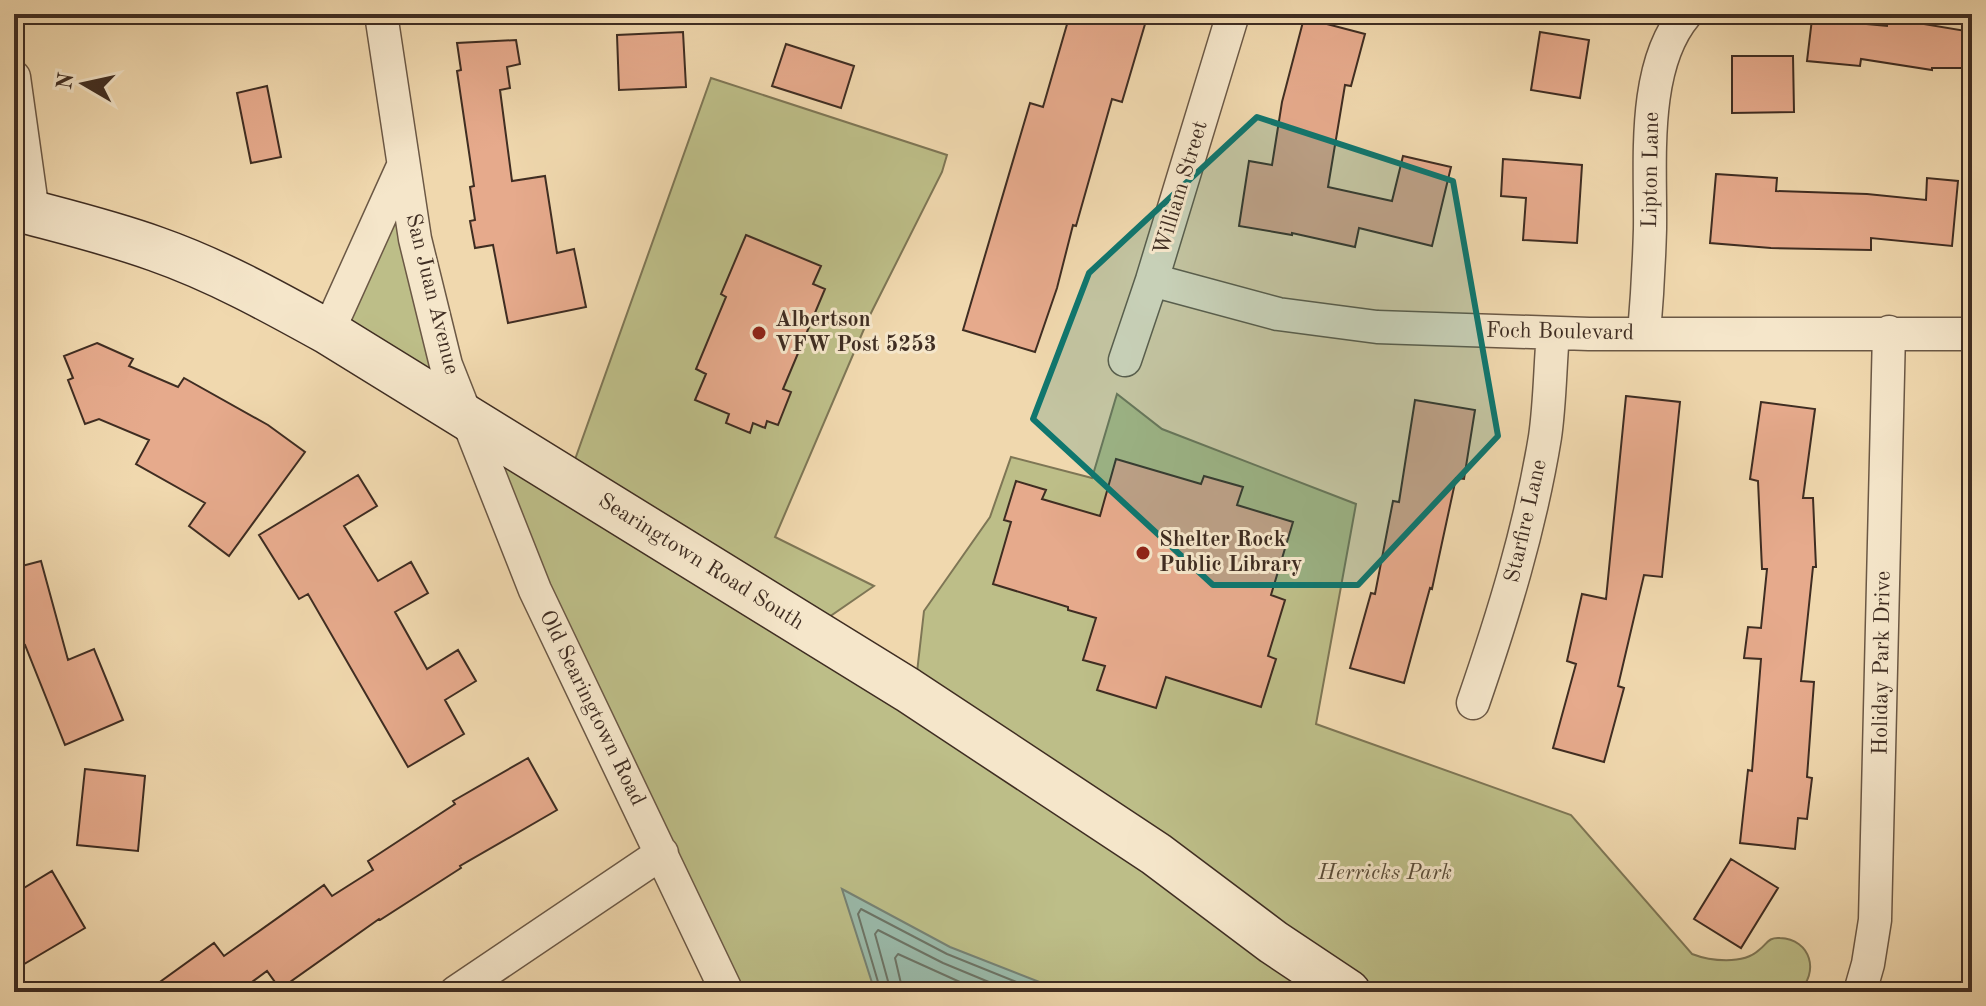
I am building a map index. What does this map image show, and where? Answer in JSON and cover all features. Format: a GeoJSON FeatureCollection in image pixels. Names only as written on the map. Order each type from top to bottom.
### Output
{"type":"FeatureCollection","features":[{"type":"Feature","properties":{"kind":"main road","name":"Searingtown Road South"},"geometry":{"type":"LineString","coordinates":[[23,211],[93,228],[159,250],[254,291],[328,332],[908,690],[1156,854],[1273,942],[1348,992]]}},
{"type":"Feature","properties":{"kind":"street","name":"San Juan Avenue"},"geometry":{"type":"LineString","coordinates":[[381,14],[415,239],[446,365],[468,419]]}},
{"type":"Feature","properties":{"kind":"street","name":"William Street"},"geometry":{"type":"LineString","coordinates":[[1125,360],[1233,14]]}},
{"type":"Feature","properties":{"kind":"street","name":"Lipton Lane"},"geometry":{"type":"LineString","coordinates":[[1644,334],[1649,268],[1652,104],[1664,50],[1686,14]]}},
{"type":"Feature","properties":{"kind":"street"},"geometry":{"type":"LineString","coordinates":[[14,77],[23,211]]}},
{"type":"Feature","properties":{"kind":"street","name":"San Juan Avenue"},"geometry":{"type":"LineString","coordinates":[[328,332],[403,166]]}},
{"type":"Feature","properties":{"kind":"street","name":"Foch Boulevard"},"geometry":{"type":"LineString","coordinates":[[1152,280],[1278,314],[1377,327],[1553,333],[1972,334]]}},
{"type":"Feature","properties":{"kind":"street","name":"Holiday Park Drive"},"geometry":{"type":"LineString","coordinates":[[1860,992],[1875,920],[1889,332]]}},
{"type":"Feature","properties":{"kind":"street","name":"Starfire Lane"},"geometry":{"type":"LineString","coordinates":[[1473,703],[1504,612],[1529,521],[1546,434],[1553,333]]}},
{"type":"Feature","properties":{"kind":"street","name":"Old Searingtown Road"},"geometry":{"type":"LineString","coordinates":[[468,419],[535,590],[727,992]]}},
{"type":"Feature","properties":{"kind":"street"},"geometry":{"type":"LineString","coordinates":[[456,992],[662,853]]}},
{"type":"Feature","properties":{"kind":"highlighted area"},"geometry":{"type":"Polygon","coordinates":[[[1257,117],[1453,181],[1498,436],[1358,585],[1213,585],[1033,419],[1089,273],[1257,117]]]}},
{"type":"Feature","properties":{"kind":"green space","name":"Herricks Park"},"geometry":{"type":"Polygon","coordinates":[[[711,78],[947,155],[942,172],[870,315],[775,537],[874,586],[819,624],[916,681],[924,611],[990,517],[1011,457],[1092,478],[1117,394],[1162,429],[1356,504],[1316,724],[1571,815],[1692,954],[1717,960],[1736,960],[1752,955],[1773,939],[1791,940],[1799,944],[1809,958],[1809,976],[1805,984],[1798,992],[727,992],[468,419],[568,479],[711,78]]]}},
{"type":"Feature","properties":{"kind":"green space"},"geometry":{"type":"Polygon","coordinates":[[[402,175],[460,411],[333,331],[402,175]]]}},
{"type":"Feature","properties":{"kind":"water"},"geometry":{"type":"Polygon","coordinates":[[[842,889],[950,947],[1065,992],[875,992],[842,889]]]}},
{"type":"Feature","properties":{"kind":"building"},"geometry":{"type":"Polygon","coordinates":[[[1070,14],[1148,14],[1122,102],[1112,99],[1076,226],[1073,225],[1057,288],[1035,352],[963,330],[1030,103],[1043,107],[1070,14]]]}},
{"type":"Feature","properties":{"kind":"building"},"geometry":{"type":"Polygon","coordinates":[[[1304,18],[1365,34],[1351,86],[1345,85],[1328,187],[1392,201],[1403,156],[1451,167],[1432,246],[1359,228],[1355,247],[1292,233],[1239,226],[1249,161],[1272,165],[1282,102],[1304,18]]]}},
{"type":"Feature","properties":{"kind":"building"},"geometry":{"type":"Polygon","coordinates":[[[1888,18],[1972,32],[1972,68],[1932,70],[1861,59],[1860,66],[1807,61],[1812,19],[1887,26],[1888,18]]]}},
{"type":"Feature","properties":{"kind":"building"},"geometry":{"type":"Polygon","coordinates":[[[683,32],[686,87],[619,90],[617,35],[683,32]]]}},
{"type":"Feature","properties":{"kind":"building"},"geometry":{"type":"Polygon","coordinates":[[[1540,32],[1589,40],[1580,98],[1531,90],[1540,32]]]}},
{"type":"Feature","properties":{"kind":"building"},"geometry":{"type":"Polygon","coordinates":[[[516,40],[520,64],[507,67],[510,88],[500,90],[512,181],[545,176],[557,253],[574,249],[586,307],[508,323],[493,245],[475,248],[470,221],[475,220],[470,187],[474,186],[457,71],[461,70],[457,43],[516,40]]]}},
{"type":"Feature","properties":{"kind":"building"},"geometry":{"type":"Polygon","coordinates":[[[786,44],[854,66],[841,108],[772,86],[786,44]]]}},
{"type":"Feature","properties":{"kind":"building"},"geometry":{"type":"Polygon","coordinates":[[[1732,56],[1793,56],[1794,112],[1732,113],[1732,56]]]}},
{"type":"Feature","properties":{"kind":"building"},"geometry":{"type":"Polygon","coordinates":[[[267,86],[281,157],[251,163],[237,93],[267,86]]]}},
{"type":"Feature","properties":{"kind":"building"},"geometry":{"type":"Polygon","coordinates":[[[1503,159],[1582,165],[1577,243],[1523,240],[1526,198],[1501,196],[1503,159]]]}},
{"type":"Feature","properties":{"kind":"building"},"geometry":{"type":"Polygon","coordinates":[[[1716,174],[1777,178],[1776,191],[1867,194],[1926,200],[1927,178],[1958,181],[1952,246],[1871,238],[1871,250],[1710,243],[1716,174]]]}},
{"type":"Feature","properties":{"kind":"building","name":"Albertson VFW Post 5253"},"geometry":{"type":"Polygon","coordinates":[[[746,235],[821,266],[813,284],[825,289],[783,389],[791,392],[778,425],[767,421],[765,428],[753,423],[750,433],[726,423],[729,414],[695,400],[706,374],[696,369],[726,297],[721,294],[746,235]]]}},
{"type":"Feature","properties":{"kind":"building"},"geometry":{"type":"Polygon","coordinates":[[[97,343],[133,359],[129,366],[178,387],[184,378],[268,425],[305,452],[229,556],[189,526],[205,503],[136,464],[149,440],[99,419],[85,424],[68,380],[73,378],[64,356],[97,343]]]}},
{"type":"Feature","properties":{"kind":"building"},"geometry":{"type":"Polygon","coordinates":[[[1626,396],[1680,402],[1662,577],[1644,575],[1618,686],[1624,688],[1604,762],[1553,748],[1576,664],[1567,661],[1582,594],[1606,599],[1626,396]]]}},
{"type":"Feature","properties":{"kind":"building"},"geometry":{"type":"Polygon","coordinates":[[[1415,400],[1475,410],[1464,479],[1456,478],[1432,589],[1404,683],[1350,668],[1371,593],[1375,594],[1393,501],[1399,502],[1415,400]]]}},
{"type":"Feature","properties":{"kind":"building"},"geometry":{"type":"Polygon","coordinates":[[[1761,402],[1815,409],[1803,498],[1813,498],[1816,567],[1813,567],[1801,681],[1814,682],[1807,777],[1812,778],[1807,819],[1798,818],[1795,849],[1740,843],[1748,770],[1752,771],[1761,659],[1744,658],[1748,627],[1761,628],[1767,569],[1762,569],[1758,481],[1750,479],[1761,402]]]}},
{"type":"Feature","properties":{"kind":"building","name":"Shelter Rock Public Library"},"geometry":{"type":"Polygon","coordinates":[[[1116,459],[1201,484],[1204,476],[1243,487],[1237,505],[1293,522],[1271,595],[1285,600],[1268,656],[1276,659],[1261,707],[1166,677],[1156,708],[1097,690],[1105,666],[1083,660],[1096,618],[993,584],[1011,522],[1004,520],[1016,481],[1046,490],[1042,499],[1100,516],[1116,459]]]}},
{"type":"Feature","properties":{"kind":"building"},"geometry":{"type":"Polygon","coordinates":[[[358,475],[377,506],[344,526],[378,581],[411,562],[428,593],[395,612],[427,669],[458,650],[476,681],[445,700],[464,734],[408,767],[308,594],[299,599],[259,535],[358,475]]]}},
{"type":"Feature","properties":{"kind":"building"},"geometry":{"type":"Polygon","coordinates":[[[41,561],[68,660],[94,649],[123,720],[65,745],[25,645],[14,648],[14,568],[41,561]]]}},
{"type":"Feature","properties":{"kind":"building"},"geometry":{"type":"Polygon","coordinates":[[[528,758],[557,810],[460,866],[280,989],[267,971],[238,992],[146,992],[214,943],[224,956],[324,885],[332,896],[373,870],[368,861],[455,804],[453,801],[528,758]]]}},
{"type":"Feature","properties":{"kind":"building"},"geometry":{"type":"Polygon","coordinates":[[[85,769],[145,776],[138,851],[77,845],[85,769]]]}},
{"type":"Feature","properties":{"kind":"building"},"geometry":{"type":"Polygon","coordinates":[[[1731,859],[1778,888],[1741,948],[1694,919],[1731,859]]]}},
{"type":"Feature","properties":{"kind":"building"},"geometry":{"type":"Polygon","coordinates":[[[52,871],[85,928],[14,970],[14,894],[52,871]]]}},
{"type":"Feature","properties":{"kind":"place","name":"Albertson VFW Post 5253"},"geometry":{"type":"Point","coordinates":[759,333]}},
{"type":"Feature","properties":{"kind":"place","name":"Shelter Rock Public Library"},"geometry":{"type":"Point","coordinates":[1143,553]}}]}
